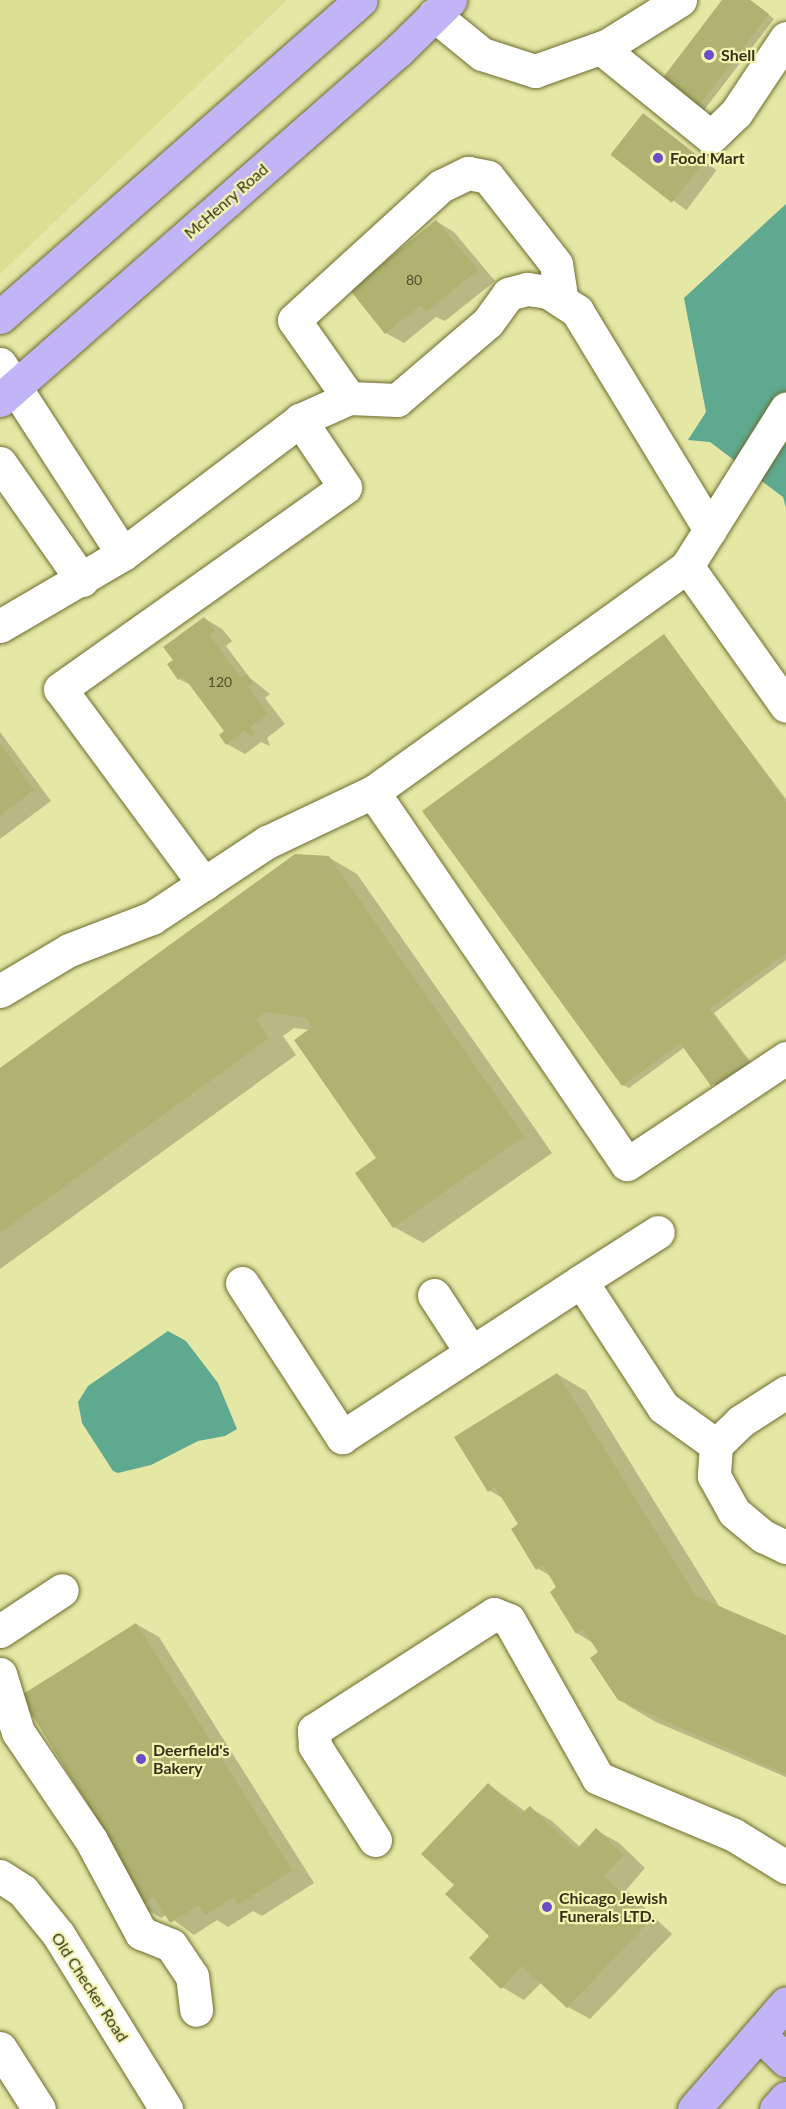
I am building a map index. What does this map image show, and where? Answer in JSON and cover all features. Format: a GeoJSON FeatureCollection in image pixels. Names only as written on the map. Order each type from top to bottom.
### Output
{"type":"FeatureCollection","features":[{"type":"Feature","properties":{"kind":"main road"},"geometry":{"type":"LineString","coordinates":[[0,317],[361,0]]}},
{"type":"Feature","properties":{"kind":"main road","name":"McHenry Road"},"geometry":{"type":"LineString","coordinates":[[6,383],[442,8]]}},
{"type":"Feature","properties":{"kind":"main road"},"geometry":{"type":"LineString","coordinates":[[694,2109],[761,2036],[786,2003]]}},
{"type":"Feature","properties":{"kind":"main road"},"geometry":{"type":"LineString","coordinates":[[761,2036],[786,2060]]}},
{"type":"Feature","properties":{"kind":"main road"},"geometry":{"type":"LineString","coordinates":[[776,2109],[786,2098]]}},
{"type":"Feature","properties":{"kind":"street"},"geometry":{"type":"LineString","coordinates":[[442,8],[482,54],[535,71],[601,48],[680,0]]}},
{"type":"Feature","properties":{"kind":"street"},"geometry":{"type":"LineString","coordinates":[[601,48],[711,137],[735,113],[786,38]]}},
{"type":"Feature","properties":{"kind":"street"},"geometry":{"type":"LineString","coordinates":[[349,398],[294,320],[441,186],[468,173],[488,177],[556,264],[562,301]]}},
{"type":"Feature","properties":{"kind":"street"},"geometry":{"type":"LineString","coordinates":[[0,626],[123,554],[300,420],[349,398],[397,400],[488,322],[508,294],[527,289],[548,292],[577,310],[719,517]]}},
{"type":"Feature","properties":{"kind":"street"},"geometry":{"type":"LineString","coordinates":[[6,383],[123,554]]}},
{"type":"Feature","properties":{"kind":"street"},"geometry":{"type":"LineString","coordinates":[[0,990],[69,950],[152,918],[267,842],[373,792],[687,566],[786,410]]}},
{"type":"Feature","properties":{"kind":"street"},"geometry":{"type":"LineString","coordinates":[[204,884],[60,689],[345,487],[300,420]]}},
{"type":"Feature","properties":{"kind":"street"},"geometry":{"type":"LineString","coordinates":[[0,463],[82,580]]}},
{"type":"Feature","properties":{"kind":"street"},"geometry":{"type":"LineString","coordinates":[[687,566],[786,706]]}},
{"type":"Feature","properties":{"kind":"street"},"geometry":{"type":"LineString","coordinates":[[373,792],[627,1164],[786,1058]]}},
{"type":"Feature","properties":{"kind":"street"},"geometry":{"type":"LineString","coordinates":[[242,1283],[342,1437],[658,1232]]}},
{"type":"Feature","properties":{"kind":"street"},"geometry":{"type":"LineString","coordinates":[[581,1281],[663,1407],[716,1445]]}},
{"type":"Feature","properties":{"kind":"street"},"geometry":{"type":"LineString","coordinates":[[434,1295],[471,1353]]}},
{"type":"Feature","properties":{"kind":"street"},"geometry":{"type":"LineString","coordinates":[[786,1392],[741,1421],[716,1445],[714,1476],[734,1512],[763,1536],[786,1547]]}},
{"type":"Feature","properties":{"kind":"street"},"geometry":{"type":"LineString","coordinates":[[0,1630],[62,1590]]}},
{"type":"Feature","properties":{"kind":"street"},"geometry":{"type":"LineString","coordinates":[[375,1840],[315,1746],[314,1730],[494,1614],[509,1620],[598,1778],[734,1835],[786,1867]]}},
{"type":"Feature","properties":{"kind":"street"},"geometry":{"type":"LineString","coordinates":[[0,1674],[18,1732],[91,1840],[141,1933],[171,1945],[192,1976],[196,2010]]}},
{"type":"Feature","properties":{"kind":"street","name":"Old Checker Road"},"geometry":{"type":"LineString","coordinates":[[0,1876],[23,1891],[58,1934],[166,2109]]}},
{"type":"Feature","properties":{"kind":"street"},"geometry":{"type":"LineString","coordinates":[[0,2048],[39,2109]]}},
{"type":"Feature","properties":{"kind":"shaded area"},"geometry":{"type":"Polygon","coordinates":[[[0,0],[287,0],[0,274],[0,0]]]}},
{"type":"Feature","properties":{"kind":"shaded area"},"geometry":{"type":"Polygon","coordinates":[[[786,204],[786,508],[783,497],[710,442],[688,440],[706,412],[684,298],[786,204]]]}},
{"type":"Feature","properties":{"kind":"shaded area"},"geometry":{"type":"Polygon","coordinates":[[[168,1331],[186,1341],[218,1383],[237,1429],[225,1436],[198,1441],[151,1465],[118,1473],[113,1471],[82,1423],[78,1402],[88,1386],[168,1331]]]}},
{"type":"Feature","properties":{"kind":"building","name":"Shell"},"geometry":{"type":"Polygon","coordinates":[[[722,0],[750,0],[769,14],[684,125],[649,96],[722,0]]]}},
{"type":"Feature","properties":{"kind":"building","name":"Food Mart"},"geometry":{"type":"Polygon","coordinates":[[[643,113],[704,161],[672,203],[610,155],[643,113]]]}},
{"type":"Feature","properties":{"kind":"building"},"geometry":{"type":"Polygon","coordinates":[[[436,220],[478,270],[426,312],[420,305],[385,334],[350,290],[436,220]]]}},
{"type":"Feature","properties":{"kind":"building"},"geometry":{"type":"Polygon","coordinates":[[[204,617],[215,630],[209,635],[241,678],[246,674],[253,683],[248,687],[268,714],[250,727],[255,734],[251,737],[245,730],[226,745],[219,735],[224,731],[183,676],[178,680],[167,664],[173,660],[163,647],[204,617]]]}},
{"type":"Feature","properties":{"kind":"building"},"geometry":{"type":"Polygon","coordinates":[[[664,634],[786,802],[786,953],[709,1009],[747,1060],[711,1086],[680,1043],[622,1086],[422,811],[664,634]]]}},
{"type":"Feature","properties":{"kind":"building"},"geometry":{"type":"Polygon","coordinates":[[[0,744],[34,790],[0,816],[0,744]]]}},
{"type":"Feature","properties":{"kind":"building"},"geometry":{"type":"Polygon","coordinates":[[[295,854],[329,856],[524,1136],[393,1228],[355,1173],[376,1158],[294,1040],[312,1027],[306,1018],[265,1012],[256,1019],[269,1038],[0,1233],[0,1068],[295,854]]]}},
{"type":"Feature","properties":{"kind":"building"},"geometry":{"type":"Polygon","coordinates":[[[557,1373],[696,1596],[786,1635],[786,1774],[618,1700],[590,1658],[598,1652],[583,1629],[576,1634],[550,1592],[556,1587],[543,1565],[536,1570],[511,1529],[518,1524],[495,1487],[488,1492],[454,1437],[557,1373]]]}},
{"type":"Feature","properties":{"kind":"building","name":"Deerfield's Bakery"},"geometry":{"type":"Polygon","coordinates":[[[136,1623],[292,1870],[238,1905],[234,1897],[205,1915],[199,1905],[170,1923],[154,1897],[138,1907],[89,1829],[99,1822],[20,1696],[136,1623]]]}},
{"type":"Feature","properties":{"kind":"building","name":"Chicago Jewish Funerals LTD."},"geometry":{"type":"Polygon","coordinates":[[[488,1783],[521,1814],[530,1806],[576,1850],[596,1828],[624,1855],[604,1876],[650,1920],[567,2008],[522,1966],[501,1989],[469,1958],[489,1936],[445,1894],[454,1885],[421,1854],[488,1783]]]}},
{"type":"Feature","properties":{"kind":"place","name":"Shell"},"geometry":{"type":"Point","coordinates":[709,55]}},
{"type":"Feature","properties":{"kind":"place","name":"Food Mart"},"geometry":{"type":"Point","coordinates":[658,158]}},
{"type":"Feature","properties":{"kind":"place","name":"Deerfield's Bakery"},"geometry":{"type":"Point","coordinates":[141,1759]}},
{"type":"Feature","properties":{"kind":"place","name":"Chicago Jewish Funerals LTD."},"geometry":{"type":"Point","coordinates":[547,1907]}}]}
